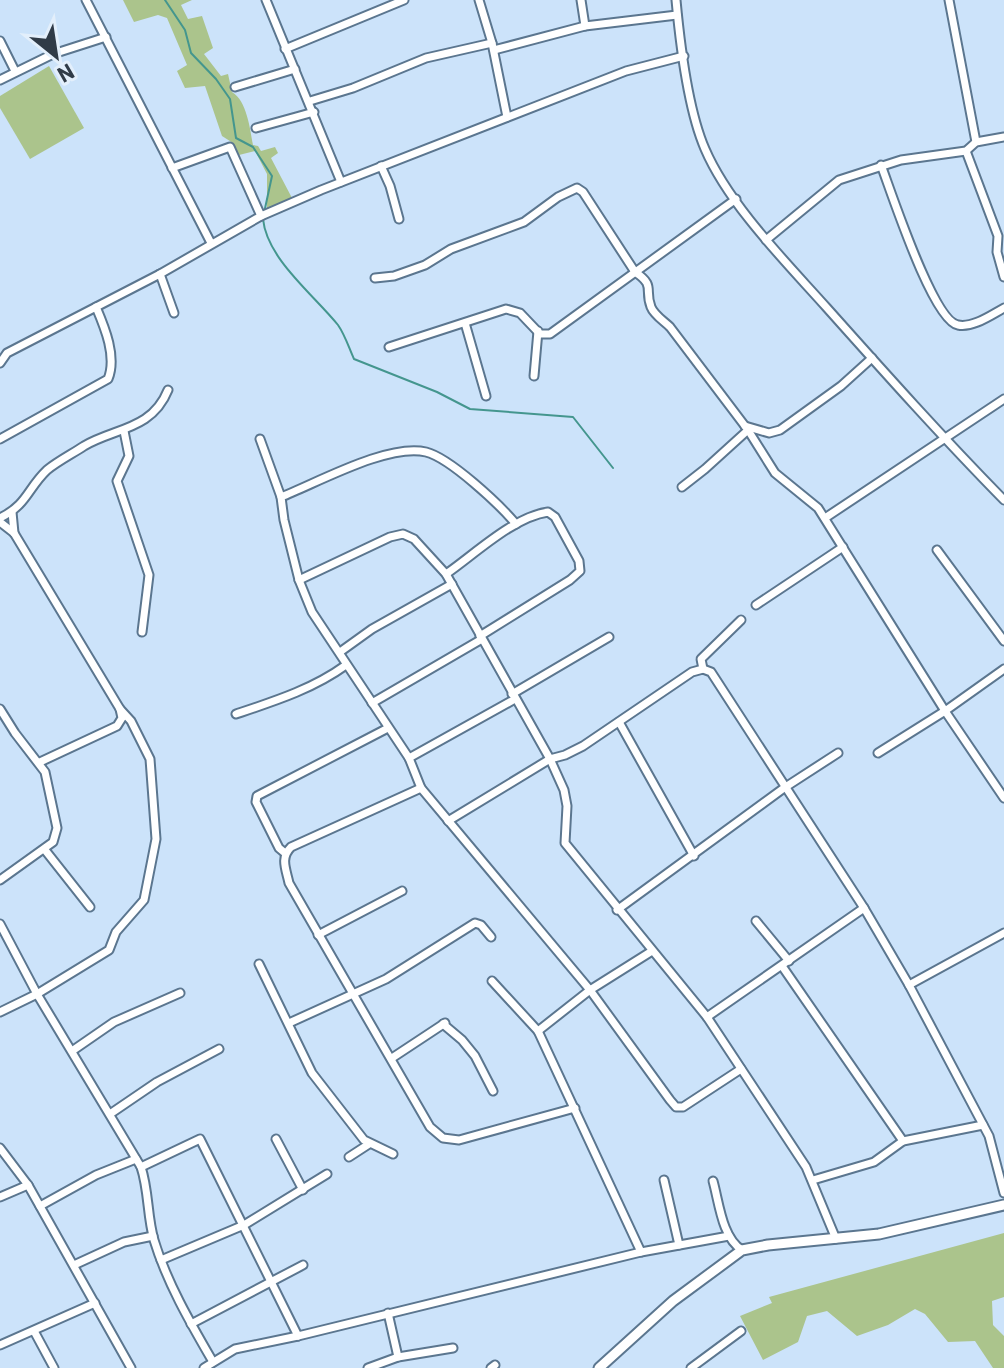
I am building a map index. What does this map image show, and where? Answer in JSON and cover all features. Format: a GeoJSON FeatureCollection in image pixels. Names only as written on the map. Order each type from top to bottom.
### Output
{"type":"FeatureCollection","features":[{"type":"Feature","properties":{"kind":"street"},"geometry":{"type":"LineString","coordinates":[[86,0],[211,243]]}},
{"type":"Feature","properties":{"kind":"street"},"geometry":{"type":"LineString","coordinates":[[266,0],[341,182]]}},
{"type":"Feature","properties":{"kind":"street"},"geometry":{"type":"LineString","coordinates":[[285,49],[404,0]]}},
{"type":"Feature","properties":{"kind":"street"},"geometry":{"type":"LineString","coordinates":[[479,0],[493,46],[507,117]]}},
{"type":"Feature","properties":{"kind":"street"},"geometry":{"type":"LineString","coordinates":[[581,0],[585,26]]}},
{"type":"Feature","properties":{"kind":"street"},"geometry":{"type":"LineString","coordinates":[[676,0],[696,124],[717,173],[766,240],[944,439],[1004,500]]}},
{"type":"Feature","properties":{"kind":"street"},"geometry":{"type":"LineString","coordinates":[[949,0],[976,142]]}},
{"type":"Feature","properties":{"kind":"street"},"geometry":{"type":"LineString","coordinates":[[310,101],[353,88],[426,58],[585,26],[677,15]]}},
{"type":"Feature","properties":{"kind":"street"},"geometry":{"type":"LineString","coordinates":[[0,80],[53,54],[106,37]]}},
{"type":"Feature","properties":{"kind":"street"},"geometry":{"type":"LineString","coordinates":[[0,41],[15,71]]}},
{"type":"Feature","properties":{"kind":"street"},"geometry":{"type":"LineString","coordinates":[[0,363],[7,353],[160,274],[261,216],[626,71],[684,56]]}},
{"type":"Feature","properties":{"kind":"street"},"geometry":{"type":"LineString","coordinates":[[235,87],[295,69]]}},
{"type":"Feature","properties":{"kind":"street"},"geometry":{"type":"LineString","coordinates":[[256,128],[314,112]]}},
{"type":"Feature","properties":{"kind":"street"},"geometry":{"type":"LineString","coordinates":[[766,240],[839,180],[881,165],[966,151],[976,142],[1004,137]]}},
{"type":"Feature","properties":{"kind":"street"},"geometry":{"type":"LineString","coordinates":[[172,168],[230,147],[261,216]]}},
{"type":"Feature","properties":{"kind":"street"},"geometry":{"type":"LineString","coordinates":[[966,151],[1001,236],[997,252],[1004,277]]}},
{"type":"Feature","properties":{"kind":"street"},"geometry":{"type":"LineString","coordinates":[[881,165],[910,246],[936,301],[949,320],[957,325],[973,324],[1004,308]]}},
{"type":"Feature","properties":{"kind":"street"},"geometry":{"type":"LineString","coordinates":[[381,166],[399,219]]}},
{"type":"Feature","properties":{"kind":"street"},"geometry":{"type":"LineString","coordinates":[[375,278],[394,276],[425,265],[451,249],[524,222],[558,197],[577,188],[583,192],[635,272],[646,280],[654,313],[670,327],[746,428],[775,473],[818,508],[825,518],[945,711],[1004,798]]}},
{"type":"Feature","properties":{"kind":"street"},"geometry":{"type":"LineString","coordinates":[[389,347],[506,309],[515,310],[538,331],[550,334],[736,199]]}},
{"type":"Feature","properties":{"kind":"street"},"geometry":{"type":"LineString","coordinates":[[160,274],[174,313]]}},
{"type":"Feature","properties":{"kind":"street"},"geometry":{"type":"LineString","coordinates":[[0,439],[108,379],[110,350],[96,307]]}},
{"type":"Feature","properties":{"kind":"street"},"geometry":{"type":"LineString","coordinates":[[465,323],[486,396]]}},
{"type":"Feature","properties":{"kind":"street"},"geometry":{"type":"LineString","coordinates":[[534,376],[538,331]]}},
{"type":"Feature","properties":{"kind":"street"},"geometry":{"type":"LineString","coordinates":[[746,428],[769,433],[780,430],[841,386],[872,358]]}},
{"type":"Feature","properties":{"kind":"street"},"geometry":{"type":"LineString","coordinates":[[0,1012],[37,994],[109,950],[116,932],[144,900],[156,839],[150,759],[131,721],[120,709],[14,533],[0,520],[25,501],[48,469],[101,436],[124,431],[157,408],[168,390]]}},
{"type":"Feature","properties":{"kind":"street"},"geometry":{"type":"LineString","coordinates":[[825,518],[1004,399]]}},
{"type":"Feature","properties":{"kind":"street"},"geometry":{"type":"LineString","coordinates":[[682,487],[746,428]]}},
{"type":"Feature","properties":{"kind":"street"},"geometry":{"type":"LineString","coordinates":[[124,431],[129,456],[117,481],[149,575],[142,632]]}},
{"type":"Feature","properties":{"kind":"street"},"geometry":{"type":"LineString","coordinates":[[260,439],[281,497],[299,580],[312,612],[409,758],[421,788],[590,990],[676,1107],[683,1107],[741,1069]]}},
{"type":"Feature","properties":{"kind":"street"},"geometry":{"type":"LineString","coordinates":[[281,497],[387,454],[426,452],[451,466],[502,508],[516,524]]}},
{"type":"Feature","properties":{"kind":"street"},"geometry":{"type":"LineString","coordinates":[[12,512],[14,533]]}},
{"type":"Feature","properties":{"kind":"street"},"geometry":{"type":"LineString","coordinates":[[372,703],[481,637],[580,571],[579,561],[555,517],[548,512],[537,513],[516,524],[446,574]]}},
{"type":"Feature","properties":{"kind":"street"},"geometry":{"type":"LineString","coordinates":[[299,580],[390,537],[403,534],[414,539],[446,574],[550,759],[564,790],[567,806],[565,843],[707,1017],[813,1180],[836,1239]]}},
{"type":"Feature","properties":{"kind":"street"},"geometry":{"type":"LineString","coordinates":[[756,605],[843,547]]}},
{"type":"Feature","properties":{"kind":"street"},"geometry":{"type":"LineString","coordinates":[[937,550],[1004,641]]}},
{"type":"Feature","properties":{"kind":"street"},"geometry":{"type":"LineString","coordinates":[[340,652],[372,629],[452,584]]}},
{"type":"Feature","properties":{"kind":"street"},"geometry":{"type":"LineString","coordinates":[[703,669],[701,659],[741,620]]}},
{"type":"Feature","properties":{"kind":"street"},"geometry":{"type":"LineString","coordinates":[[409,758],[609,637]]}},
{"type":"Feature","properties":{"kind":"street"},"geometry":{"type":"LineString","coordinates":[[236,714],[288,696],[346,665]]}},
{"type":"Feature","properties":{"kind":"street"},"geometry":{"type":"LineString","coordinates":[[448,821],[550,759],[565,755],[692,672],[703,669],[711,672],[864,908],[909,985],[983,1125],[1004,1193]]}},
{"type":"Feature","properties":{"kind":"street"},"geometry":{"type":"LineString","coordinates":[[878,753],[1004,669]]}},
{"type":"Feature","properties":{"kind":"street"},"geometry":{"type":"LineString","coordinates":[[0,709],[15,733],[40,762],[57,828],[56,836],[45,850],[0,880]]}},
{"type":"Feature","properties":{"kind":"street"},"geometry":{"type":"LineString","coordinates":[[40,762],[117,726],[122,718],[120,709]]}},
{"type":"Feature","properties":{"kind":"street"},"geometry":{"type":"LineString","coordinates":[[619,722],[694,856]]}},
{"type":"Feature","properties":{"kind":"street"},"geometry":{"type":"LineString","coordinates":[[285,853],[275,843],[256,802],[257,796],[388,728]]}},
{"type":"Feature","properties":{"kind":"street"},"geometry":{"type":"LineString","coordinates":[[617,910],[784,788],[838,753]]}},
{"type":"Feature","properties":{"kind":"street"},"geometry":{"type":"LineString","coordinates":[[421,788],[291,847],[285,853],[284,863],[289,883],[430,1127],[443,1138],[459,1140],[575,1108]]}},
{"type":"Feature","properties":{"kind":"street"},"geometry":{"type":"LineString","coordinates":[[45,850],[90,907]]}},
{"type":"Feature","properties":{"kind":"street"},"geometry":{"type":"LineString","coordinates":[[318,935],[402,891]]}},
{"type":"Feature","properties":{"kind":"street"},"geometry":{"type":"LineString","coordinates":[[707,1017],[864,908]]}},
{"type":"Feature","properties":{"kind":"street"},"geometry":{"type":"LineString","coordinates":[[756,921],[789,961]]}},
{"type":"Feature","properties":{"kind":"street"},"geometry":{"type":"LineString","coordinates":[[289,1023],[386,979],[475,923],[481,925],[491,937]]}},
{"type":"Feature","properties":{"kind":"street"},"geometry":{"type":"LineString","coordinates":[[0,924],[37,994],[141,1167],[147,1186],[153,1236],[161,1260],[213,1362]]}},
{"type":"Feature","properties":{"kind":"street"},"geometry":{"type":"LineString","coordinates":[[909,985],[1004,933]]}},
{"type":"Feature","properties":{"kind":"street"},"geometry":{"type":"LineString","coordinates":[[538,1031],[590,990],[652,951]]}},
{"type":"Feature","properties":{"kind":"street"},"geometry":{"type":"LineString","coordinates":[[259,964],[312,1073],[361,1137],[369,1144],[393,1154]]}},
{"type":"Feature","properties":{"kind":"street"},"geometry":{"type":"LineString","coordinates":[[782,966],[903,1141]]}},
{"type":"Feature","properties":{"kind":"street"},"geometry":{"type":"LineString","coordinates":[[492,981],[538,1031],[641,1252]]}},
{"type":"Feature","properties":{"kind":"street"},"geometry":{"type":"LineString","coordinates":[[72,1051],[114,1022],[180,993]]}},
{"type":"Feature","properties":{"kind":"street"},"geometry":{"type":"LineString","coordinates":[[392,1058],[445,1023],[475,1056],[493,1091]]}},
{"type":"Feature","properties":{"kind":"street"},"geometry":{"type":"LineString","coordinates":[[110,1114],[157,1082],[219,1049]]}},
{"type":"Feature","properties":{"kind":"street"},"geometry":{"type":"LineString","coordinates":[[813,1180],[874,1162],[903,1141],[983,1125]]}},
{"type":"Feature","properties":{"kind":"street"},"geometry":{"type":"LineString","coordinates":[[141,1167],[200,1139],[298,1336]]}},
{"type":"Feature","properties":{"kind":"street"},"geometry":{"type":"LineString","coordinates":[[276,1139],[303,1190]]}},
{"type":"Feature","properties":{"kind":"street"},"geometry":{"type":"LineString","coordinates":[[349,1157],[369,1144]]}},
{"type":"Feature","properties":{"kind":"street"},"geometry":{"type":"LineString","coordinates":[[0,1148],[28,1185],[131,1368]]}},
{"type":"Feature","properties":{"kind":"street"},"geometry":{"type":"LineString","coordinates":[[40,1206],[96,1175],[136,1159]]}},
{"type":"Feature","properties":{"kind":"street"},"geometry":{"type":"LineString","coordinates":[[161,1260],[244,1225],[327,1174]]}},
{"type":"Feature","properties":{"kind":"street"},"geometry":{"type":"LineString","coordinates":[[664,1180],[679,1245]]}},
{"type":"Feature","properties":{"kind":"street"},"geometry":{"type":"LineString","coordinates":[[713,1181],[729,1236],[735,1246],[742,1250]]}},
{"type":"Feature","properties":{"kind":"street"},"geometry":{"type":"LineString","coordinates":[[0,1197],[28,1185]]}},
{"type":"Feature","properties":{"kind":"street"},"geometry":{"type":"LineString","coordinates":[[599,1368],[673,1301],[742,1250],[879,1234],[1004,1205]]}},
{"type":"Feature","properties":{"kind":"street"},"geometry":{"type":"LineString","coordinates":[[74,1265],[124,1242],[153,1236]]}},
{"type":"Feature","properties":{"kind":"street"},"geometry":{"type":"LineString","coordinates":[[204,1368],[235,1349],[641,1252],[729,1236]]}},
{"type":"Feature","properties":{"kind":"street"},"geometry":{"type":"LineString","coordinates":[[191,1324],[303,1265]]}},
{"type":"Feature","properties":{"kind":"street"},"geometry":{"type":"LineString","coordinates":[[0,1345],[95,1303]]}},
{"type":"Feature","properties":{"kind":"street"},"geometry":{"type":"LineString","coordinates":[[388,1313],[398,1357]]}},
{"type":"Feature","properties":{"kind":"street"},"geometry":{"type":"LineString","coordinates":[[34,1331],[54,1368]]}},
{"type":"Feature","properties":{"kind":"street"},"geometry":{"type":"LineString","coordinates":[[691,1368],[741,1331]]}},
{"type":"Feature","properties":{"kind":"street"},"geometry":{"type":"LineString","coordinates":[[368,1368],[398,1357],[453,1348]]}},
{"type":"Feature","properties":{"kind":"green space"},"geometry":{"type":"Polygon","coordinates":[[[123,0],[192,0],[181,5],[188,19],[202,16],[213,48],[204,54],[221,76],[228,74],[232,92],[244,109],[253,145],[261,151],[275,147],[278,153],[271,158],[292,198],[267,209],[267,174],[255,151],[239,155],[233,143],[222,136],[205,86],[185,88],[177,71],[187,65],[167,18],[158,15],[134,22],[123,0]]]}},
{"type":"Feature","properties":{"kind":"green space"},"geometry":{"type":"Polygon","coordinates":[[[49,66],[84,128],[30,159],[0,108],[0,96],[49,66]]]}},
{"type":"Feature","properties":{"kind":"green space"},"geometry":{"type":"Polygon","coordinates":[[[1004,1233],[1004,1297],[992,1301],[993,1325],[1004,1336],[1004,1368],[993,1368],[975,1341],[948,1342],[925,1314],[915,1309],[888,1325],[857,1336],[827,1311],[807,1316],[798,1342],[763,1360],[740,1316],[772,1303],[769,1297],[1004,1233]]]}},
{"type":"Feature","properties":{"kind":"waterway"},"geometry":{"type":"LineString","coordinates":[[165,0],[185,30],[191,53],[230,99],[236,138],[253,147],[272,176],[264,213]]}},
{"type":"Feature","properties":{"kind":"waterway"},"geometry":{"type":"LineString","coordinates":[[263,219],[266,234],[282,262],[338,325],[354,359],[437,392],[470,409],[573,417],[613,468]]}}]}
